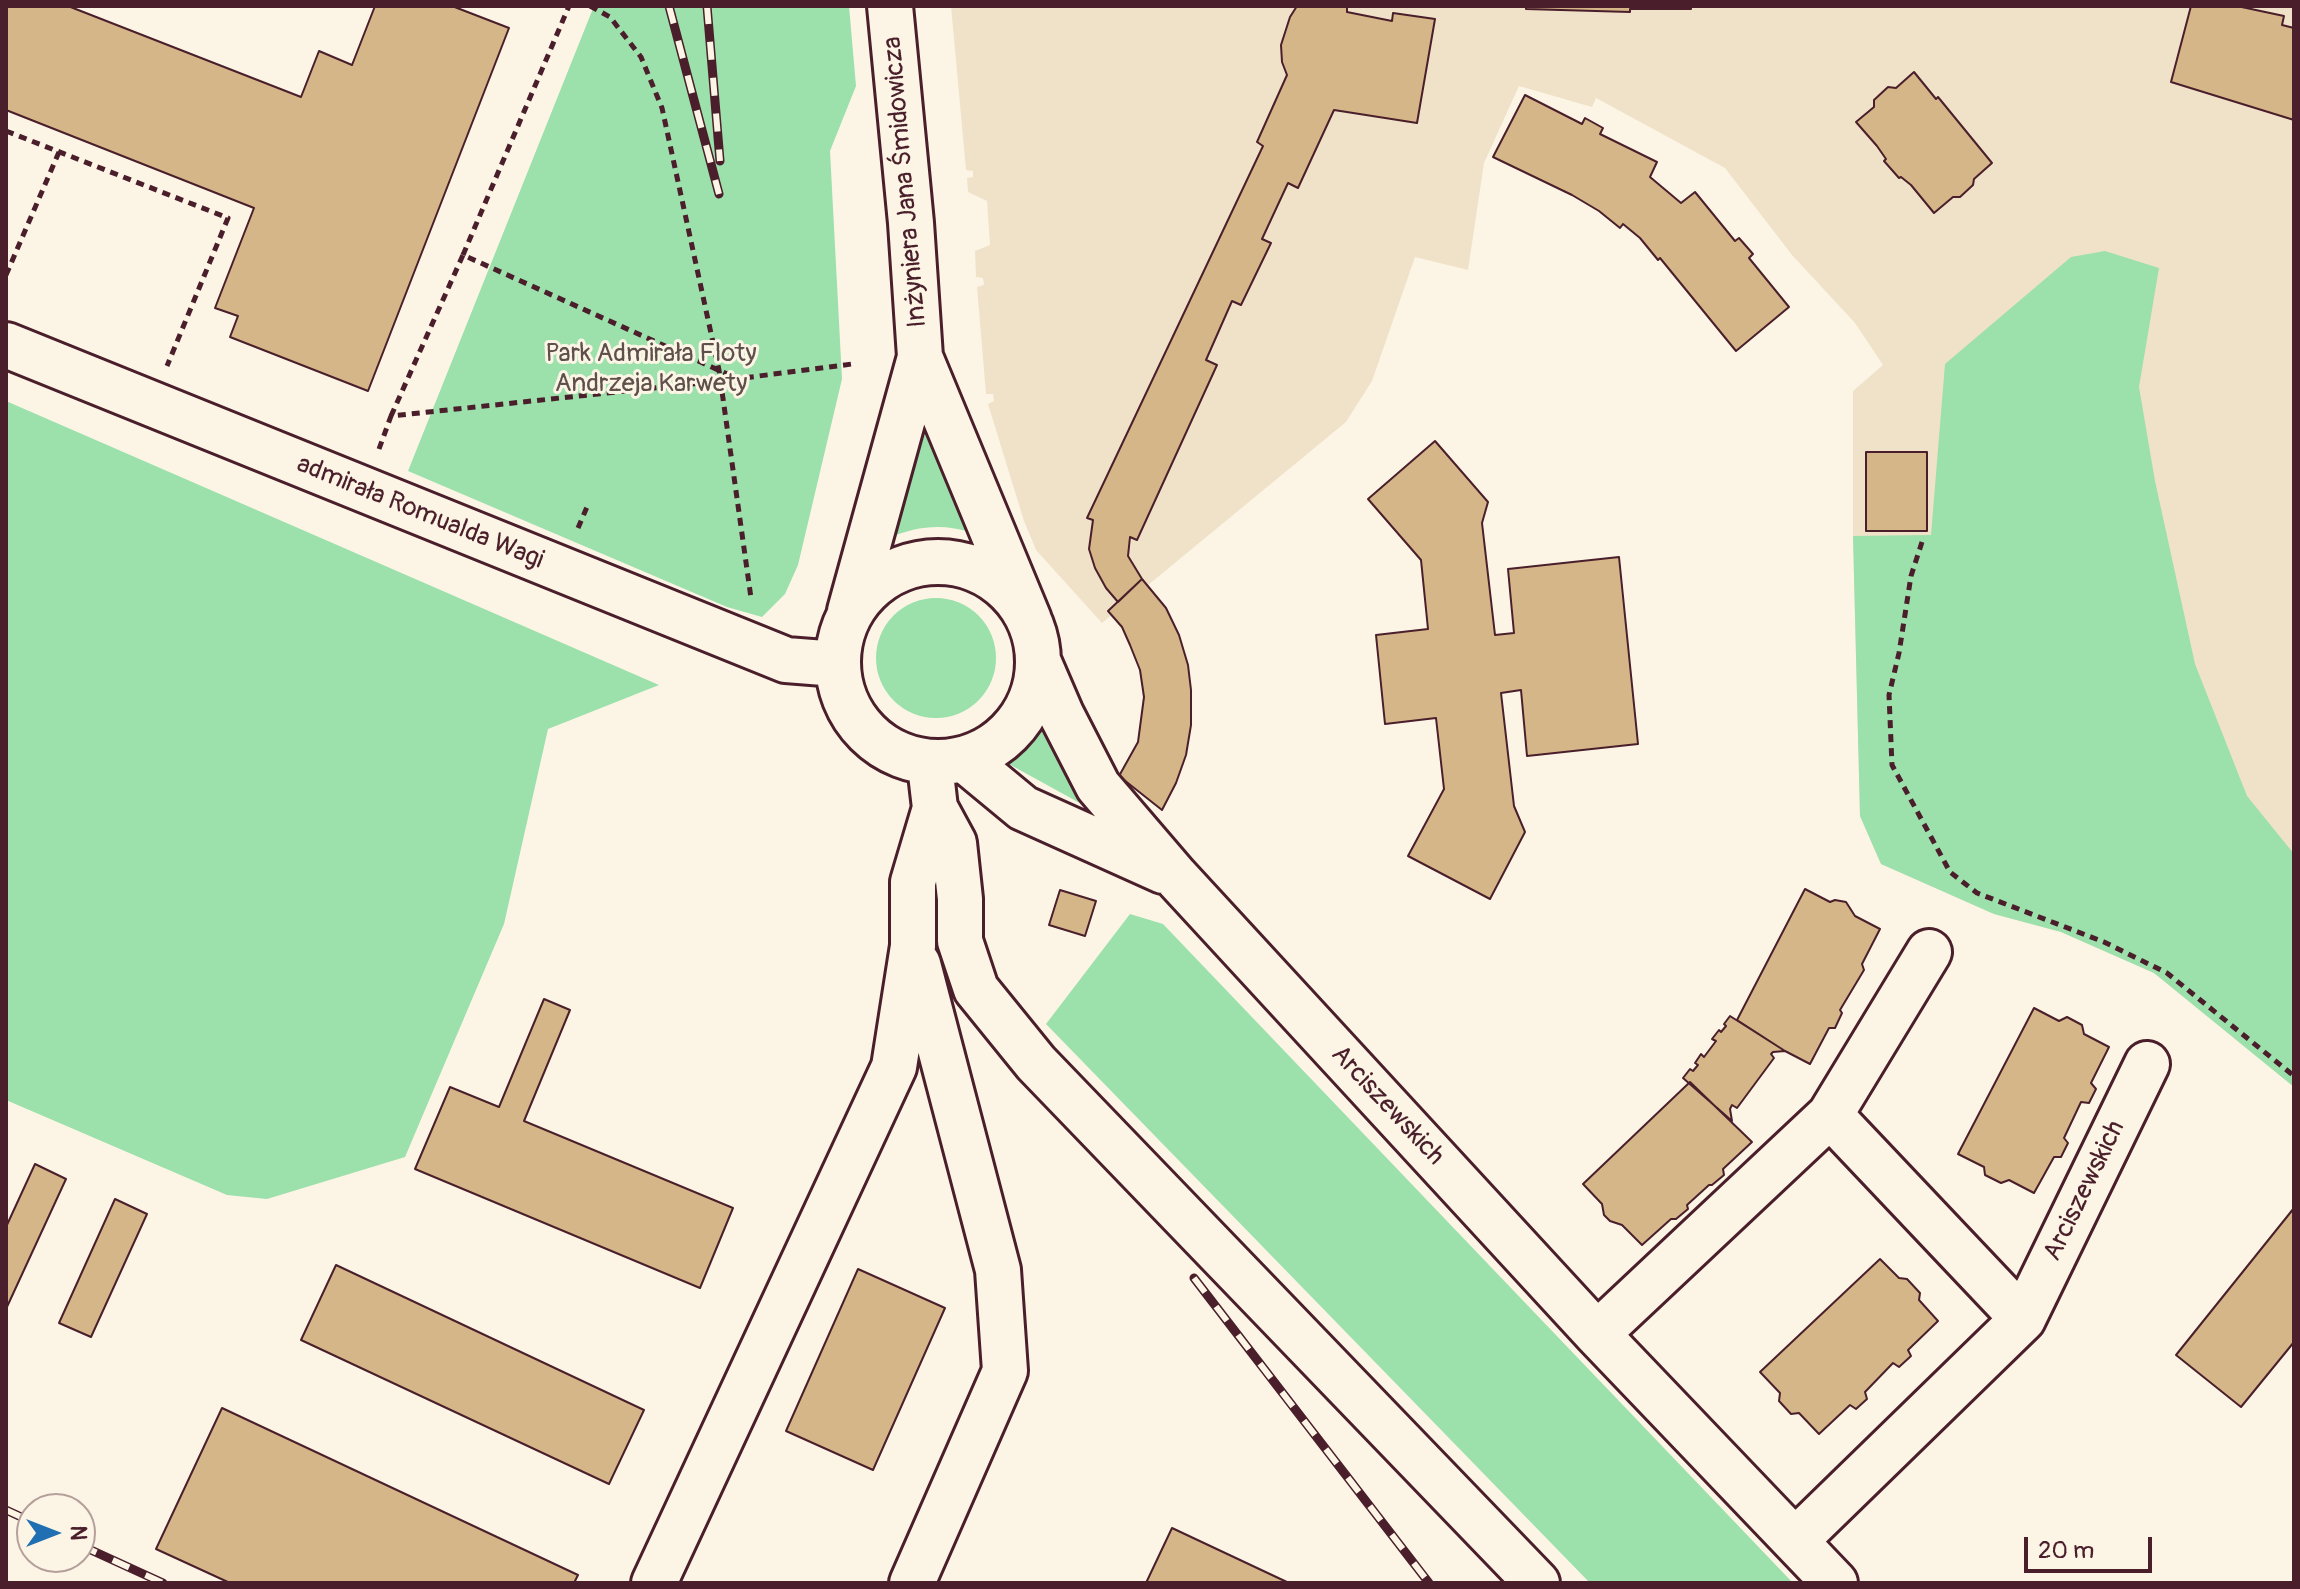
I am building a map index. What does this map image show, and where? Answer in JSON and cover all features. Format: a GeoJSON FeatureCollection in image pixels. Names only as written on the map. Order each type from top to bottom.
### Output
{"type":"FeatureCollection","features":[{"type":"Feature","properties":{"kind":"street","name":"Inżyniera Jana Śmidowicza"},"geometry":{"type":"LineString","coordinates":[[890,6],[911,223],[920,357],[1029,620]]}},
{"type":"Feature","properties":{"kind":"street","name":"admirała Romualda Wagi"},"geometry":{"type":"LineString","coordinates":[[6,345],[786,660],[837,664]]}},
{"type":"Feature","properties":{"kind":"street","name":"Inżyniera Jana Śmidowicza"},"geometry":{"type":"LineString","coordinates":[[849,613],[920,357]]}},
{"type":"Feature","properties":{"kind":"street"},"geometry":{"type":"LineString","coordinates":[[942,561],[969,566],[993,578],[1014,596],[1029,620],[1039,663],[1035,688],[1026,711],[1011,731],[991,748],[948,762],[889,751],[865,731],[846,705],[837,664],[840,638],[849,613],[866,591],[888,574],[914,564],[942,561]]}},
{"type":"Feature","properties":{"kind":"street","name":"Arciszewskich"},"geometry":{"type":"LineString","coordinates":[[1039,663],[1098,786],[1176,877],[1597,1334],[1835,1583]]}},
{"type":"Feature","properties":{"kind":"street"},"geometry":{"type":"LineString","coordinates":[[654,1583],[894,1067],[913,946],[913,882],[948,762]]}},
{"type":"Feature","properties":{"kind":"street","name":"Arciszewskich"},"geometry":{"type":"LineString","coordinates":[[948,762],[1023,808],[1176,877]]}},
{"type":"Feature","properties":{"kind":"street"},"geometry":{"type":"LineString","coordinates":[[935,808],[954,843],[960,920],[949,1085]]}},
{"type":"Feature","properties":{"kind":"street"},"geometry":{"type":"LineString","coordinates":[[960,920],[976,989],[1036,1063],[1537,1583]]}},
{"type":"Feature","properties":{"kind":"street"},"geometry":{"type":"LineString","coordinates":[[912,1583],[1005,1371],[998,1270],[913,946]]}},
{"type":"Feature","properties":{"kind":"street"},"geometry":{"type":"LineString","coordinates":[[1597,1334],[1830,1115],[1929,952]]}},
{"type":"Feature","properties":{"kind":"street","name":"Arciszewskich"},"geometry":{"type":"LineString","coordinates":[[1795,1541],[2023,1319],[2147,1064]]}},
{"type":"Feature","properties":{"kind":"street"},"geometry":{"type":"LineString","coordinates":[[1830,1115],[2023,1319]]}},
{"type":"Feature","properties":{"kind":"path"},"geometry":{"type":"LineString","coordinates":[[364,491],[391,416],[569,6]]}},
{"type":"Feature","properties":{"kind":"path"},"geometry":{"type":"LineString","coordinates":[[590,6],[610,17],[641,57],[662,108],[719,370],[751,601],[749,645]]}},
{"type":"Feature","properties":{"kind":"path"},"geometry":{"type":"LineString","coordinates":[[6,131],[228,218],[151,404]]}},
{"type":"Feature","properties":{"kind":"path"},"geometry":{"type":"LineString","coordinates":[[6,275],[59,152]]}},
{"type":"Feature","properties":{"kind":"path"},"geometry":{"type":"LineString","coordinates":[[463,255],[737,379]]}},
{"type":"Feature","properties":{"kind":"path"},"geometry":{"type":"LineString","coordinates":[[391,416],[852,364]]}},
{"type":"Feature","properties":{"kind":"path"},"geometry":{"type":"LineString","coordinates":[[1922,542],[1911,576],[1889,695],[1892,765],[1950,872],[1977,893],[2104,942],[2167,973],[2294,1076]]}},
{"type":"Feature","properties":{"kind":"shaded area"},"geometry":{"type":"Polygon","coordinates":[[[951,6],[2294,6],[2294,1087],[2154,973],[2061,932],[1994,914],[1881,864],[1860,816],[1853,391],[1883,365],[1855,323],[1792,255],[1725,168],[1596,98],[1592,107],[1519,86],[1484,163],[1468,270],[1415,257],[1372,381],[1346,422],[1102,623],[1036,550],[988,404],[994,401],[993,394],[986,394],[977,287],[984,285],[983,278],[976,277],[975,251],[990,245],[987,201],[968,192],[967,178],[973,177],[973,171],[966,170],[951,6]]]}},
{"type":"Feature","properties":{"kind":"green space","name":"Park Admirała Floty Andrzeja Karwety"},"geometry":{"type":"Polygon","coordinates":[[[594,6],[849,6],[856,86],[830,151],[842,379],[798,565],[785,594],[762,617],[727,607],[408,471],[594,6]]]}},
{"type":"Feature","properties":{"kind":"green space"},"geometry":{"type":"Polygon","coordinates":[[[2105,251],[2159,268],[2139,387],[2155,481],[2195,664],[2247,796],[2294,854],[2294,1087],[2154,973],[2061,932],[1994,914],[1881,864],[1860,816],[1853,536],[1931,535],[1945,364],[2071,257],[2105,251]]]}},
{"type":"Feature","properties":{"kind":"green space"},"geometry":{"type":"Polygon","coordinates":[[[6,401],[659,685],[548,729],[504,924],[405,1157],[267,1199],[227,1195],[6,1100],[6,401]]]}},
{"type":"Feature","properties":{"kind":"green space"},"geometry":{"type":"Polygon","coordinates":[[[915,403],[973,533],[930,527],[888,538],[915,403]]]}},
{"type":"Feature","properties":{"kind":"green space"},"geometry":{"type":"Polygon","coordinates":[[[936,598],[959,602],[979,615],[992,635],[996,658],[992,681],[979,701],[959,714],[936,718],[913,714],[893,701],[880,681],[876,658],[880,635],[893,615],[913,602],[936,598]]]}},
{"type":"Feature","properties":{"kind":"green space"},"geometry":{"type":"Polygon","coordinates":[[[1041,729],[1087,807],[1007,763],[1041,729]]]}},
{"type":"Feature","properties":{"kind":"green space"},"geometry":{"type":"Polygon","coordinates":[[[1130,914],[1163,924],[1793,1583],[1590,1583],[1046,1024],[1130,914]]]}},
{"type":"Feature","properties":{"kind":"building"},"geometry":{"type":"Polygon","coordinates":[[[6,6],[68,6],[301,97],[319,51],[352,65],[375,6],[452,6],[509,28],[368,391],[230,337],[238,316],[215,308],[254,208],[6,110],[6,6]]]}},
{"type":"Feature","properties":{"kind":"building"},"geometry":{"type":"Polygon","coordinates":[[[1297,6],[1347,6],[1347,12],[1392,21],[1393,13],[1435,19],[1417,123],[1334,110],[1298,188],[1288,183],[1262,239],[1271,243],[1241,305],[1232,301],[1206,360],[1217,365],[1137,540],[1130,537],[1128,556],[1142,579],[1118,602],[1095,568],[1089,549],[1093,520],[1087,518],[1263,146],[1257,142],[1287,75],[1281,45],[1297,6]]]}},
{"type":"Feature","properties":{"kind":"building"},"geometry":{"type":"Polygon","coordinates":[[[1526,6],[1691,6],[1691,9],[1630,9],[1630,12],[1526,9],[1526,6]]]}},
{"type":"Feature","properties":{"kind":"building"},"geometry":{"type":"Polygon","coordinates":[[[2191,6],[2237,6],[2284,16],[2282,25],[2294,28],[2294,120],[2171,82],[2191,6]]]}},
{"type":"Feature","properties":{"kind":"building"},"geometry":{"type":"Polygon","coordinates":[[[1914,72],[1992,163],[1960,197],[1953,197],[1934,213],[1911,185],[1899,178],[1884,161],[1886,159],[1877,146],[1856,122],[1874,107],[1874,100],[1888,87],[1896,88],[1914,72]]]}},
{"type":"Feature","properties":{"kind":"building"},"geometry":{"type":"Polygon","coordinates":[[[1525,95],[1582,124],[1585,118],[1603,128],[1600,134],[1657,162],[1650,177],[1681,203],[1695,192],[1735,241],[1739,238],[1753,254],[1749,258],[1789,307],[1736,351],[1660,258],[1658,260],[1640,238],[1623,224],[1620,228],[1572,195],[1493,157],[1525,95]]]}},
{"type":"Feature","properties":{"kind":"building"},"geometry":{"type":"Polygon","coordinates":[[[1435,441],[1488,502],[1482,523],[1495,635],[1514,633],[1508,569],[1619,557],[1638,744],[1527,756],[1521,690],[1501,693],[1514,806],[1525,832],[1490,899],[1408,856],[1444,789],[1436,718],[1385,724],[1376,635],[1428,629],[1421,560],[1368,499],[1435,441]]]}},
{"type":"Feature","properties":{"kind":"building"},"geometry":{"type":"Polygon","coordinates":[[[1866,452],[1927,452],[1927,531],[1866,531],[1866,452]]]}},
{"type":"Feature","properties":{"kind":"building"},"geometry":{"type":"Polygon","coordinates":[[[1142,579],[1166,608],[1179,635],[1191,690],[1191,725],[1186,755],[1162,810],[1119,776],[1138,742],[1144,697],[1140,670],[1130,645],[1122,627],[1108,611],[1142,579]]]}},
{"type":"Feature","properties":{"kind":"building"},"geometry":{"type":"Polygon","coordinates":[[[1805,889],[1830,902],[1846,902],[1855,916],[1880,929],[1862,964],[1864,970],[1840,1010],[1842,1013],[1835,1028],[1829,1028],[1810,1064],[1737,1020],[1805,889]]]}},
{"type":"Feature","properties":{"kind":"building"},"geometry":{"type":"Polygon","coordinates":[[[1060,890],[1096,901],[1085,936],[1049,925],[1060,890]]]}},
{"type":"Feature","properties":{"kind":"building"},"geometry":{"type":"Polygon","coordinates":[[[544,999],[570,1010],[524,1121],[733,1208],[700,1288],[415,1169],[450,1087],[499,1107],[544,999]]]}},
{"type":"Feature","properties":{"kind":"building"},"geometry":{"type":"Polygon","coordinates":[[[2034,1008],[2059,1021],[2067,1017],[2082,1025],[2084,1034],[2109,1047],[2091,1083],[2096,1089],[2089,1103],[2081,1102],[2064,1138],[2068,1143],[2061,1157],[2054,1157],[2034,1193],[2009,1180],[2001,1183],[1985,1175],[1984,1167],[1958,1154],[2034,1008]]]}},
{"type":"Feature","properties":{"kind":"building"},"geometry":{"type":"Polygon","coordinates":[[[1730,1016],[1785,1051],[1771,1054],[1774,1058],[1737,1108],[1732,1105],[1732,1121],[1683,1078],[1698,1065],[1695,1063],[1716,1041],[1712,1039],[1726,1026],[1724,1024],[1730,1016]]]}},
{"type":"Feature","properties":{"kind":"building"},"geometry":{"type":"Polygon","coordinates":[[[1690,1082],[1752,1142],[1723,1169],[1724,1175],[1687,1205],[1688,1209],[1676,1219],[1671,1219],[1642,1245],[1622,1225],[1604,1215],[1602,1204],[1583,1184],[1690,1082]]]}},
{"type":"Feature","properties":{"kind":"building"},"geometry":{"type":"Polygon","coordinates":[[[35,1164],[66,1179],[6,1309],[6,1227],[35,1164]]]}},
{"type":"Feature","properties":{"kind":"building"},"geometry":{"type":"Polygon","coordinates":[[[115,1199],[147,1214],[91,1337],[59,1323],[115,1199]]]}},
{"type":"Feature","properties":{"kind":"building"},"geometry":{"type":"Polygon","coordinates":[[[2294,1208],[2294,1342],[2241,1407],[2176,1355],[2294,1208]]]}},
{"type":"Feature","properties":{"kind":"building"},"geometry":{"type":"Polygon","coordinates":[[[1880,1259],[1899,1278],[1907,1279],[1920,1293],[1919,1300],[1938,1321],[1908,1350],[1911,1356],[1899,1367],[1893,1363],[1865,1392],[1867,1399],[1856,1409],[1850,1405],[1819,1434],[1799,1413],[1791,1414],[1779,1401],[1780,1393],[1760,1372],[1880,1259]]]}},
{"type":"Feature","properties":{"kind":"building"},"geometry":{"type":"Polygon","coordinates":[[[336,1265],[644,1410],[609,1484],[301,1340],[336,1265]]]}},
{"type":"Feature","properties":{"kind":"building"},"geometry":{"type":"Polygon","coordinates":[[[858,1269],[945,1308],[873,1470],[786,1431],[858,1269]]]}},
{"type":"Feature","properties":{"kind":"building"},"geometry":{"type":"Polygon","coordinates":[[[222,1408],[578,1575],[574,1583],[230,1583],[156,1549],[222,1408]]]}},
{"type":"Feature","properties":{"kind":"building"},"geometry":{"type":"Polygon","coordinates":[[[1172,1528],[1289,1583],[1146,1583],[1172,1528]]]}},
{"type":"Feature","properties":{"kind":"railway"},"geometry":{"type":"LineString","coordinates":[[669,6],[719,194]]}},
{"type":"Feature","properties":{"kind":"railway"},"geometry":{"type":"LineString","coordinates":[[707,6],[720,161]]}},
{"type":"Feature","properties":{"kind":"railway"},"geometry":{"type":"LineString","coordinates":[[1194,1278],[1429,1583]]}},
{"type":"Feature","properties":{"kind":"railway"},"geometry":{"type":"LineString","coordinates":[[6,1510],[16,1515]]}},
{"type":"Feature","properties":{"kind":"railway"},"geometry":{"type":"LineString","coordinates":[[96,1552],[163,1583]]}}]}
